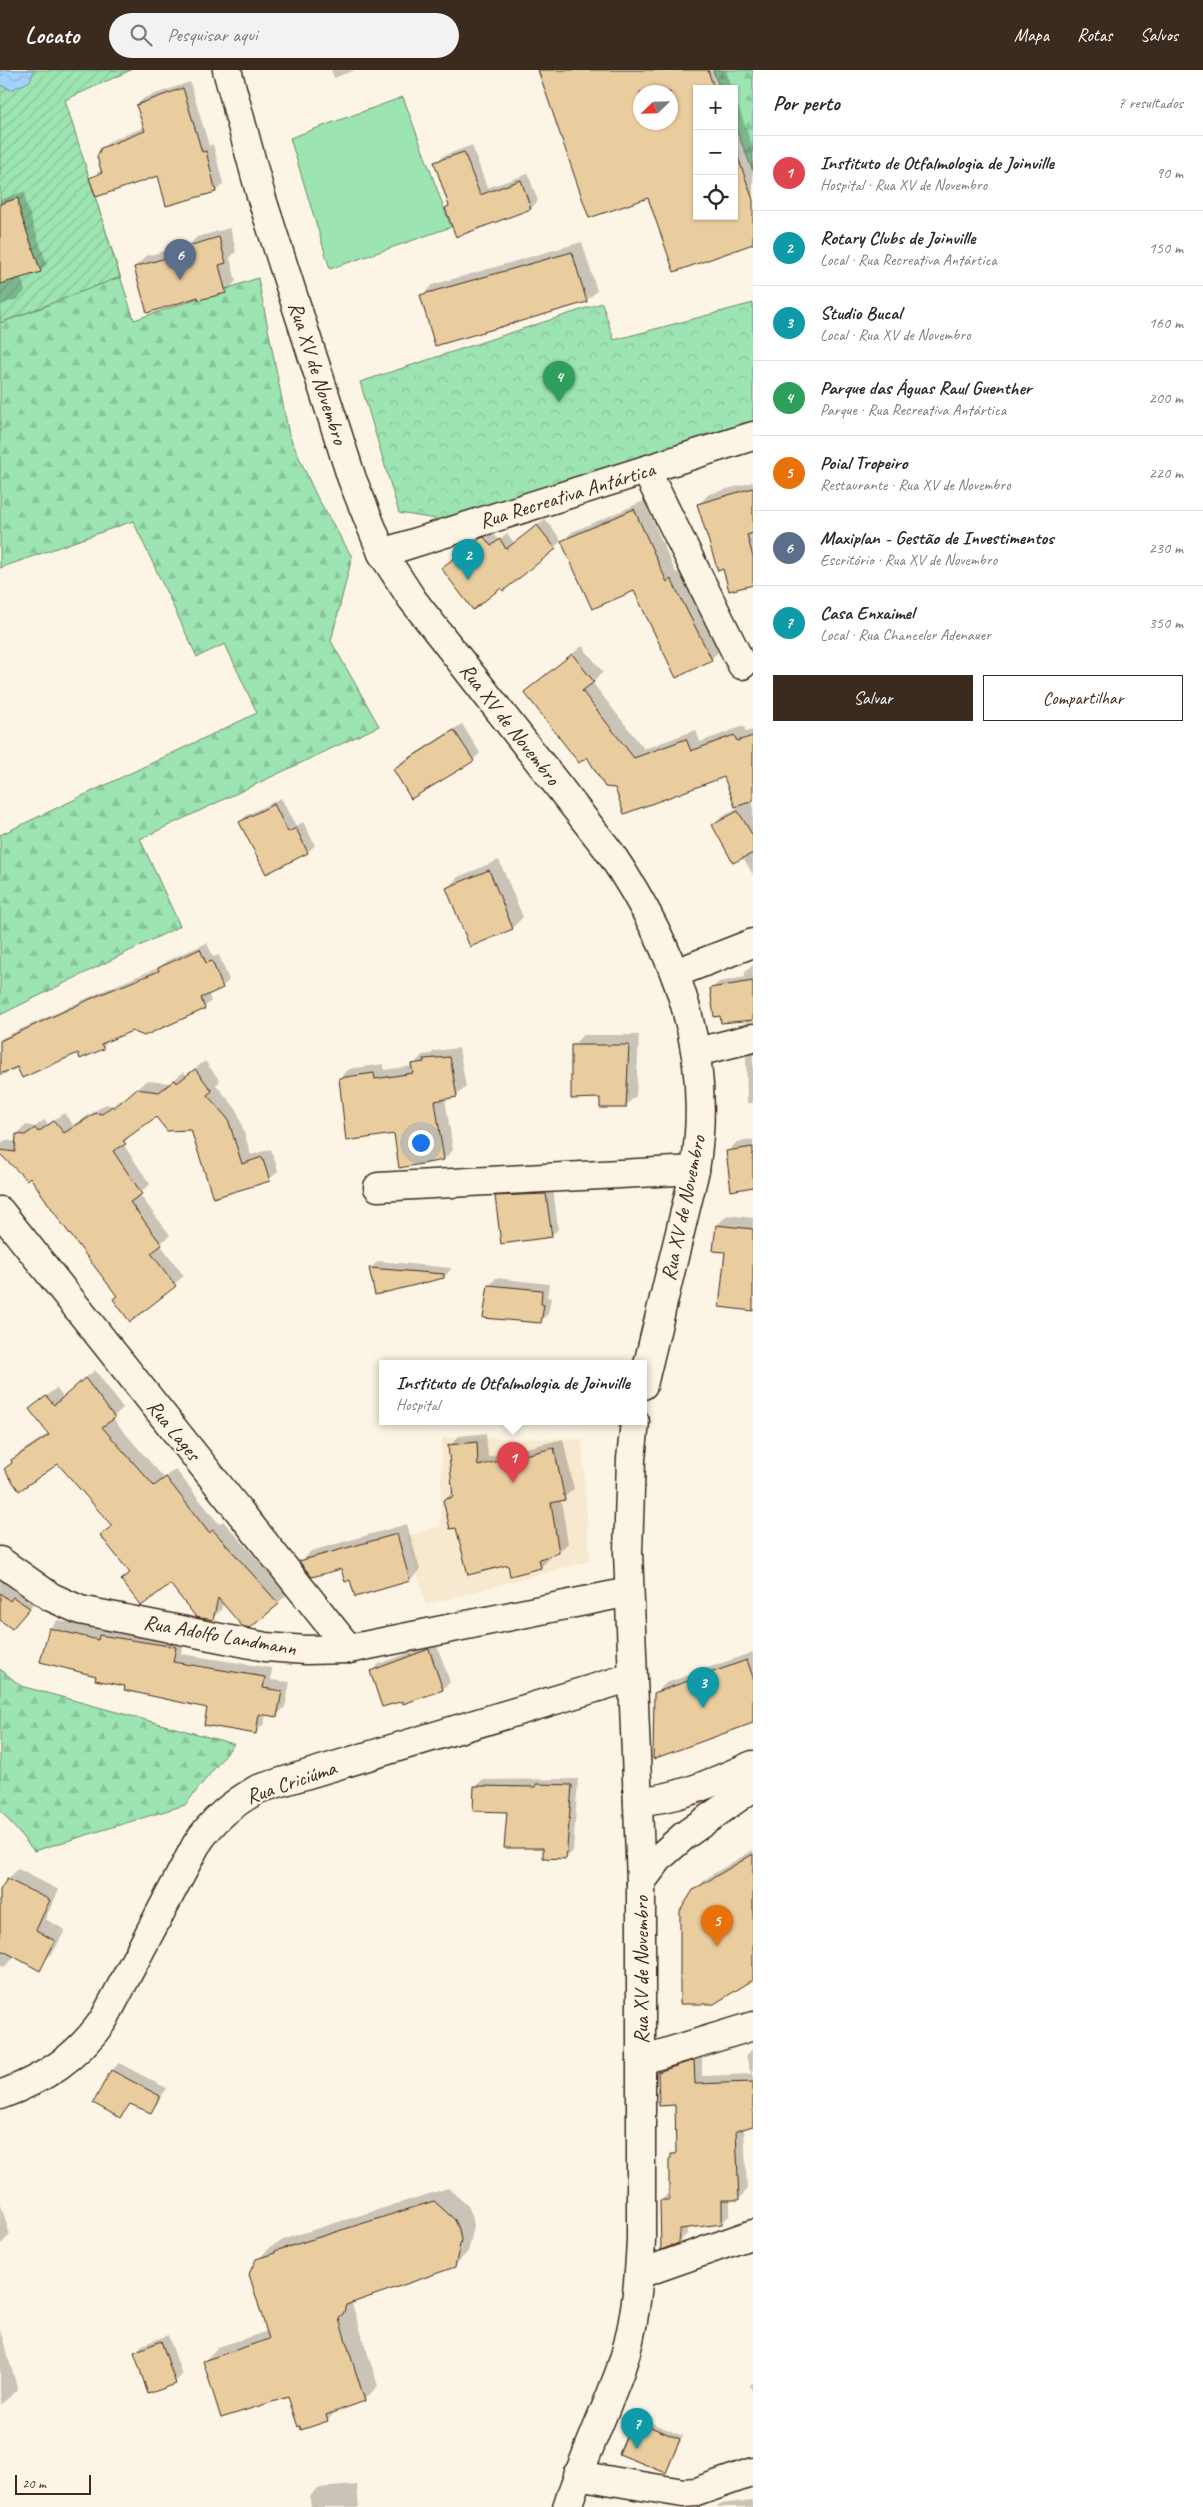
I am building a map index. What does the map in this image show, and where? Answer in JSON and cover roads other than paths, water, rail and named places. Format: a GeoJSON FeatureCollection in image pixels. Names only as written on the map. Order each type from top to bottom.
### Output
{"type":"FeatureCollection","features":[{"type":"Feature","properties":{"kind":"street","name":"Rua XV de Novembro"},"geometry":{"type":"LineString","coordinates":[[227,70],[273,234],[352,479],[382,553],[412,599],[609,851],[630,882],[661,937],[676,973],[688,1011],[697,1052],[701,1096],[700,1138],[695,1170],[647,1368]]}},
{"type":"Feature","properties":{"kind":"street","name":"Rua Recreativa Antártica"},"geometry":{"type":"LineString","coordinates":[[382,553],[753,436]]}},
{"type":"Feature","properties":{"kind":"street"},"geometry":{"type":"LineString","coordinates":[[646,470],[742,665]]}},
{"type":"Feature","properties":{"kind":"street"},"geometry":{"type":"LineString","coordinates":[[676,973],[753,943]]}},
{"type":"Feature","properties":{"kind":"street"},"geometry":{"type":"LineString","coordinates":[[697,1052],[753,1038]]}},
{"type":"Feature","properties":{"kind":"street"},"geometry":{"type":"LineString","coordinates":[[378,1187],[695,1170]]}},
{"type":"Feature","properties":{"kind":"street","name":"Rua Lages"},"geometry":{"type":"LineString","coordinates":[[0,1211],[349,1648]]}},
{"type":"Feature","properties":{"kind":"street","name":"Rua XV de Novembro"},"geometry":{"type":"LineString","coordinates":[[566,2507],[577,2475],[620,2370],[631,2326],[639,2274],[642,2060],[641,1882],[629,1592],[629,1494],[636,1425]]}},
{"type":"Feature","properties":{"kind":"street","name":"Rua Adolfo Landmann"},"geometry":{"type":"LineString","coordinates":[[0,1561],[51,1597],[80,1610],[266,1647],[306,1650],[349,1648],[629,1592]]}},
{"type":"Feature","properties":{"kind":"street","name":"Rua Criciúma"},"geometry":{"type":"LineString","coordinates":[[0,2095],[43,2077],[69,2059],[92,2037],[104,2019],[196,1845],[207,1828],[237,1801],[258,1789],[632,1677]]}},
{"type":"Feature","properties":{"kind":"street"},"geometry":{"type":"LineString","coordinates":[[638,1801],[661,1800],[688,1793],[753,1764]]}},
{"type":"Feature","properties":{"kind":"street"},"geometry":{"type":"LineString","coordinates":[[641,1882],[660,1857],[685,1835],[753,1787]]}},
{"type":"Feature","properties":{"kind":"street"},"geometry":{"type":"LineString","coordinates":[[642,2060],[753,2026]]}},
{"type":"Feature","properties":{"kind":"street"},"geometry":{"type":"LineString","coordinates":[[639,2274],[753,2234]]}},
{"type":"Feature","properties":{"kind":"street"},"geometry":{"type":"LineString","coordinates":[[577,2475],[683,2493],[696,2492],[753,2472]]}},
{"type":"Feature","properties":{"kind":"water"},"geometry":{"type":"Polygon","coordinates":[[[0,70],[34,70],[30,81],[11,90],[0,85],[0,70]]]}},
{"type":"Feature","properties":{"kind":"place","name":"Maxiplan - Gestão de Investimentos"},"geometry":{"type":"Point","coordinates":[180,280]}},
{"type":"Feature","properties":{"kind":"place","name":"Parque das Águas Raul Guenther"},"geometry":{"type":"Point","coordinates":[559,402]}},
{"type":"Feature","properties":{"kind":"place","name":"Rotary Clubs de Joinville"},"geometry":{"type":"Point","coordinates":[468,580]}},
{"type":"Feature","properties":{"kind":"place","name":"Instituto de Otfalmologia de Joinville"},"geometry":{"type":"Point","coordinates":[513,1483]}},
{"type":"Feature","properties":{"kind":"place","name":"Studio Bucal"},"geometry":{"type":"Point","coordinates":[703,1708]}},
{"type":"Feature","properties":{"kind":"place","name":"Poial Tropeiro"},"geometry":{"type":"Point","coordinates":[717,1946]}},
{"type":"Feature","properties":{"kind":"place","name":"Casa Enxaimel"},"geometry":{"type":"Point","coordinates":[637,2449]}}]}
